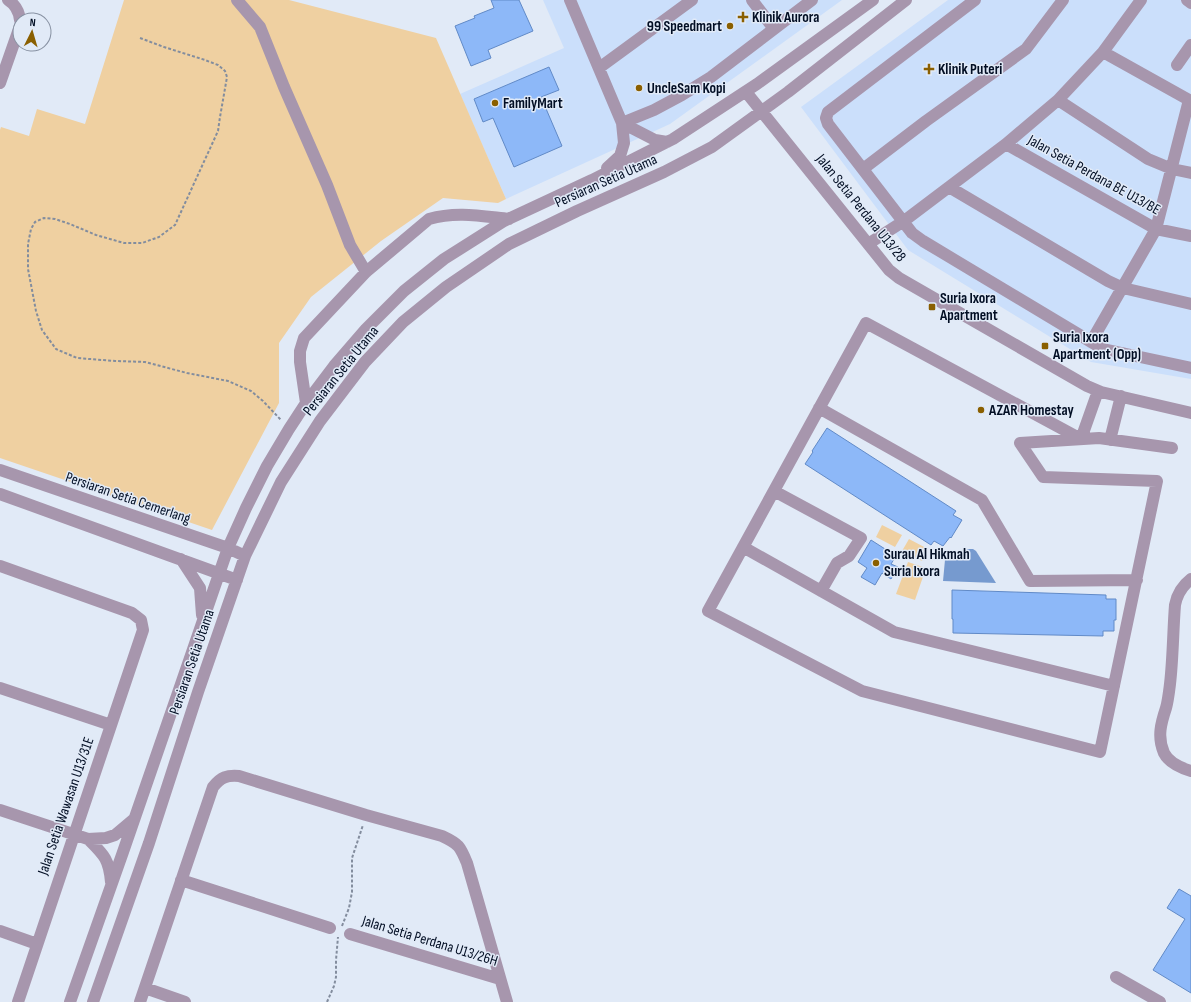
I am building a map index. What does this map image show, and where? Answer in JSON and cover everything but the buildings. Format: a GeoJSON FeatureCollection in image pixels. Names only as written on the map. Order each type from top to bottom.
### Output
{"type":"FeatureCollection","features":[{"type":"Feature","properties":{"kind":"street"},"geometry":{"type":"LineString","coordinates":[[8,0],[16,6],[18,12]]}},
{"type":"Feature","properties":{"kind":"street"},"geometry":{"type":"LineString","coordinates":[[237,0],[260,27],[284,88],[327,185],[350,245],[366,272]]}},
{"type":"Feature","properties":{"kind":"street"},"geometry":{"type":"LineString","coordinates":[[570,0],[622,124],[624,143],[620,156],[592,180]]}},
{"type":"Feature","properties":{"kind":"street"},"geometry":{"type":"LineString","coordinates":[[599,68],[692,0]]}},
{"type":"Feature","properties":{"kind":"street"},"geometry":{"type":"LineString","coordinates":[[752,0],[774,29]]}},
{"type":"Feature","properties":{"kind":"street"},"geometry":{"type":"LineString","coordinates":[[622,124],[654,110],[711,77],[812,0]]}},
{"type":"Feature","properties":{"kind":"street","name":"Persiaran Setia Utama"},"geometry":{"type":"LineString","coordinates":[[70,1002],[135,819],[218,573],[228,548],[267,466],[306,403],[338,360],[404,291],[444,259],[509,218],[592,180],[667,142],[746,92],[873,0]]}},
{"type":"Feature","properties":{"kind":"street","name":"Persiaran Setia Utama"},"geometry":{"type":"LineString","coordinates":[[93,1002],[149,843],[198,692],[245,556],[281,482],[320,421],[364,362],[403,322],[446,287],[509,244],[577,211],[657,176],[712,147],[762,111],[906,0]]}},
{"type":"Feature","properties":{"kind":"street"},"geometry":{"type":"LineString","coordinates":[[975,0],[828,112],[826,118],[828,124],[912,233],[923,241],[1103,348],[1191,368]]}},
{"type":"Feature","properties":{"kind":"street"},"geometry":{"type":"LineString","coordinates":[[863,169],[1026,48],[1063,0]]}},
{"type":"Feature","properties":{"kind":"street"},"geometry":{"type":"LineString","coordinates":[[868,244],[904,221],[1006,144],[1058,100],[1103,52],[1141,0]]}},
{"type":"Feature","properties":{"kind":"street"},"geometry":{"type":"LineString","coordinates":[[1187,0],[1191,3]]}},
{"type":"Feature","properties":{"kind":"street"},"geometry":{"type":"LineString","coordinates":[[1177,64],[1191,45]]}},
{"type":"Feature","properties":{"kind":"street"},"geometry":{"type":"LineString","coordinates":[[0,83],[12,49]]}},
{"type":"Feature","properties":{"kind":"street"},"geometry":{"type":"LineString","coordinates":[[1091,342],[1156,229],[1190,100],[1103,52]]}},
{"type":"Feature","properties":{"kind":"street","name":"Jalan Setia Perdana U13/28"},"geometry":{"type":"LineString","coordinates":[[746,92],[889,270],[899,278],[1087,386],[1098,391],[1191,413]]}},
{"type":"Feature","properties":{"kind":"street"},"geometry":{"type":"LineString","coordinates":[[1058,100],[1148,159],[1172,169],[1191,173]]}},
{"type":"Feature","properties":{"kind":"street"},"geometry":{"type":"LineString","coordinates":[[622,124],[655,140],[667,142]]}},
{"type":"Feature","properties":{"kind":"street","name":"Jalan Setia Perdana BE U13/BE"},"geometry":{"type":"LineString","coordinates":[[1006,144],[1156,229],[1191,236]]}},
{"type":"Feature","properties":{"kind":"street"},"geometry":{"type":"LineString","coordinates":[[949,187],[1108,281],[1123,288],[1191,304]]}},
{"type":"Feature","properties":{"kind":"street"},"geometry":{"type":"LineString","coordinates":[[306,403],[300,362],[300,351],[304,338],[366,272],[429,218],[441,215],[458,214],[509,218]]}},
{"type":"Feature","properties":{"kind":"street"},"geometry":{"type":"LineString","coordinates":[[1081,439],[866,323],[708,611],[862,692],[1100,752],[1158,481],[1043,477],[1020,443],[1099,438],[1172,448]]}},
{"type":"Feature","properties":{"kind":"street"},"geometry":{"type":"LineString","coordinates":[[1081,439],[1098,391]]}},
{"type":"Feature","properties":{"kind":"street"},"geometry":{"type":"LineString","coordinates":[[1110,440],[1121,396]]}},
{"type":"Feature","properties":{"kind":"street"},"geometry":{"type":"LineString","coordinates":[[819,408],[982,500],[1030,581],[1137,580]]}},
{"type":"Feature","properties":{"kind":"street","name":"Persiaran Setia Cemerlang"},"geometry":{"type":"LineString","coordinates":[[0,470],[228,548],[245,556]]}},
{"type":"Feature","properties":{"kind":"street"},"geometry":{"type":"LineString","coordinates":[[774,491],[861,538],[849,556],[837,563],[821,591]]}},
{"type":"Feature","properties":{"kind":"street"},"geometry":{"type":"LineString","coordinates":[[0,494],[236,580]]}},
{"type":"Feature","properties":{"kind":"street"},"geometry":{"type":"LineString","coordinates":[[743,547],[894,632],[1114,686]]}},
{"type":"Feature","properties":{"kind":"street"},"geometry":{"type":"LineString","coordinates":[[181,559],[200,588],[202,620]]}},
{"type":"Feature","properties":{"kind":"street","name":"Jalan Setia Wawasan U13/31E"},"geometry":{"type":"LineString","coordinates":[[0,566],[132,613],[141,620],[143,630],[18,1002]]}},
{"type":"Feature","properties":{"kind":"street"},"geometry":{"type":"LineString","coordinates":[[1191,579],[1182,587],[1177,595],[1175,605],[1170,683],[1160,731],[1161,744],[1164,754],[1183,769],[1191,771]]}},
{"type":"Feature","properties":{"kind":"street"},"geometry":{"type":"LineString","coordinates":[[0,688],[111,726]]}},
{"type":"Feature","properties":{"kind":"street"},"geometry":{"type":"LineString","coordinates":[[140,1002],[213,787],[223,777],[230,775],[239,776],[366,815],[442,836],[453,841],[460,848],[467,863],[507,1002]]}},
{"type":"Feature","properties":{"kind":"street"},"geometry":{"type":"LineString","coordinates":[[0,810],[88,839],[106,838],[115,835],[135,819]]}},
{"type":"Feature","properties":{"kind":"street"},"geometry":{"type":"LineString","coordinates":[[88,839],[107,860],[110,871],[111,886]]}},
{"type":"Feature","properties":{"kind":"street","name":"Jalan Setia Perdana U13/26H"},"geometry":{"type":"LineString","coordinates":[[181,880],[340,932],[500,979]]}},
{"type":"Feature","properties":{"kind":"street"},"geometry":{"type":"LineString","coordinates":[[0,931],[37,944]]}},
{"type":"Feature","properties":{"kind":"street"},"geometry":{"type":"LineString","coordinates":[[1116,977],[1160,1002]]}},
{"type":"Feature","properties":{"kind":"street"},"geometry":{"type":"LineString","coordinates":[[145,988],[185,1002]]}},
{"type":"Feature","properties":{"kind":"path"},"geometry":{"type":"LineString","coordinates":[[140,38],[218,65],[225,71],[227,77],[218,132],[175,225],[159,238],[142,243],[124,243],[96,235],[55,219],[44,218],[35,222],[30,229],[28,244],[28,269],[36,311],[42,330],[56,349],[78,358],[145,362],[187,373],[228,381],[251,391],[263,401],[289,429]]}},
{"type":"Feature","properties":{"kind":"path"},"geometry":{"type":"LineString","coordinates":[[327,1002],[334,986],[340,932],[349,908],[352,892],[352,858],[366,815]]}},
{"type":"Feature","properties":{"kind":"shaded area"},"geometry":{"type":"Polygon","coordinates":[[[124,0],[289,0],[436,38],[506,199],[498,203],[443,198],[381,241],[311,297],[279,343],[279,403],[212,530],[0,458],[0,130],[1,127],[29,136],[37,109],[85,124],[124,0]]]}},
{"type":"Feature","properties":{"kind":"shaded area"},"geometry":{"type":"Polygon","coordinates":[[[543,0],[842,0],[670,124],[506,199],[460,94],[564,48],[543,0]]]}},
{"type":"Feature","properties":{"kind":"shaded area"},"geometry":{"type":"Polygon","coordinates":[[[948,0],[1191,0],[1191,379],[1091,362],[908,250],[801,107],[948,0]]]}},
{"type":"Feature","properties":{"kind":"shaded area"},"geometry":{"type":"Polygon","coordinates":[[[882,525],[902,535],[895,547],[876,537],[882,525]]]}},
{"type":"Feature","properties":{"kind":"shaded area"},"geometry":{"type":"Polygon","coordinates":[[[909,539],[928,549],[922,561],[902,551],[909,539]]]}},
{"type":"Feature","properties":{"kind":"shaded area"},"geometry":{"type":"Polygon","coordinates":[[[908,562],[926,568],[915,600],[896,594],[908,562]]]}},
{"type":"Feature","properties":{"kind":"water"},"geometry":{"type":"Polygon","coordinates":[[[968,549],[973,549],[976,551],[996,583],[943,581],[945,560],[968,549]]]}},
{"type":"Feature","properties":{"kind":"place","name":"Klinik Aurora"},"geometry":{"type":"Point","coordinates":[743,17]}},
{"type":"Feature","properties":{"kind":"place","name":"99 Speedmart"},"geometry":{"type":"Point","coordinates":[730,26]}},
{"type":"Feature","properties":{"kind":"place","name":"Klinik Puteri"},"geometry":{"type":"Point","coordinates":[929,69]}},
{"type":"Feature","properties":{"kind":"place","name":"UncleSam Kopi"},"geometry":{"type":"Point","coordinates":[639,88]}},
{"type":"Feature","properties":{"kind":"place","name":"FamilyMart"},"geometry":{"type":"Point","coordinates":[495,103]}},
{"type":"Feature","properties":{"kind":"place","name":"Suria Ixora Apartment"},"geometry":{"type":"Point","coordinates":[932,307]}},
{"type":"Feature","properties":{"kind":"place","name":"Suria Ixora Apartment (Opp)"},"geometry":{"type":"Point","coordinates":[1045,346]}},
{"type":"Feature","properties":{"kind":"place","name":"AZAR Homestay"},"geometry":{"type":"Point","coordinates":[981,410]}},
{"type":"Feature","properties":{"kind":"place","name":"Surau Al Hikmah Suria Ixora"},"geometry":{"type":"Point","coordinates":[876,563]}}]}
